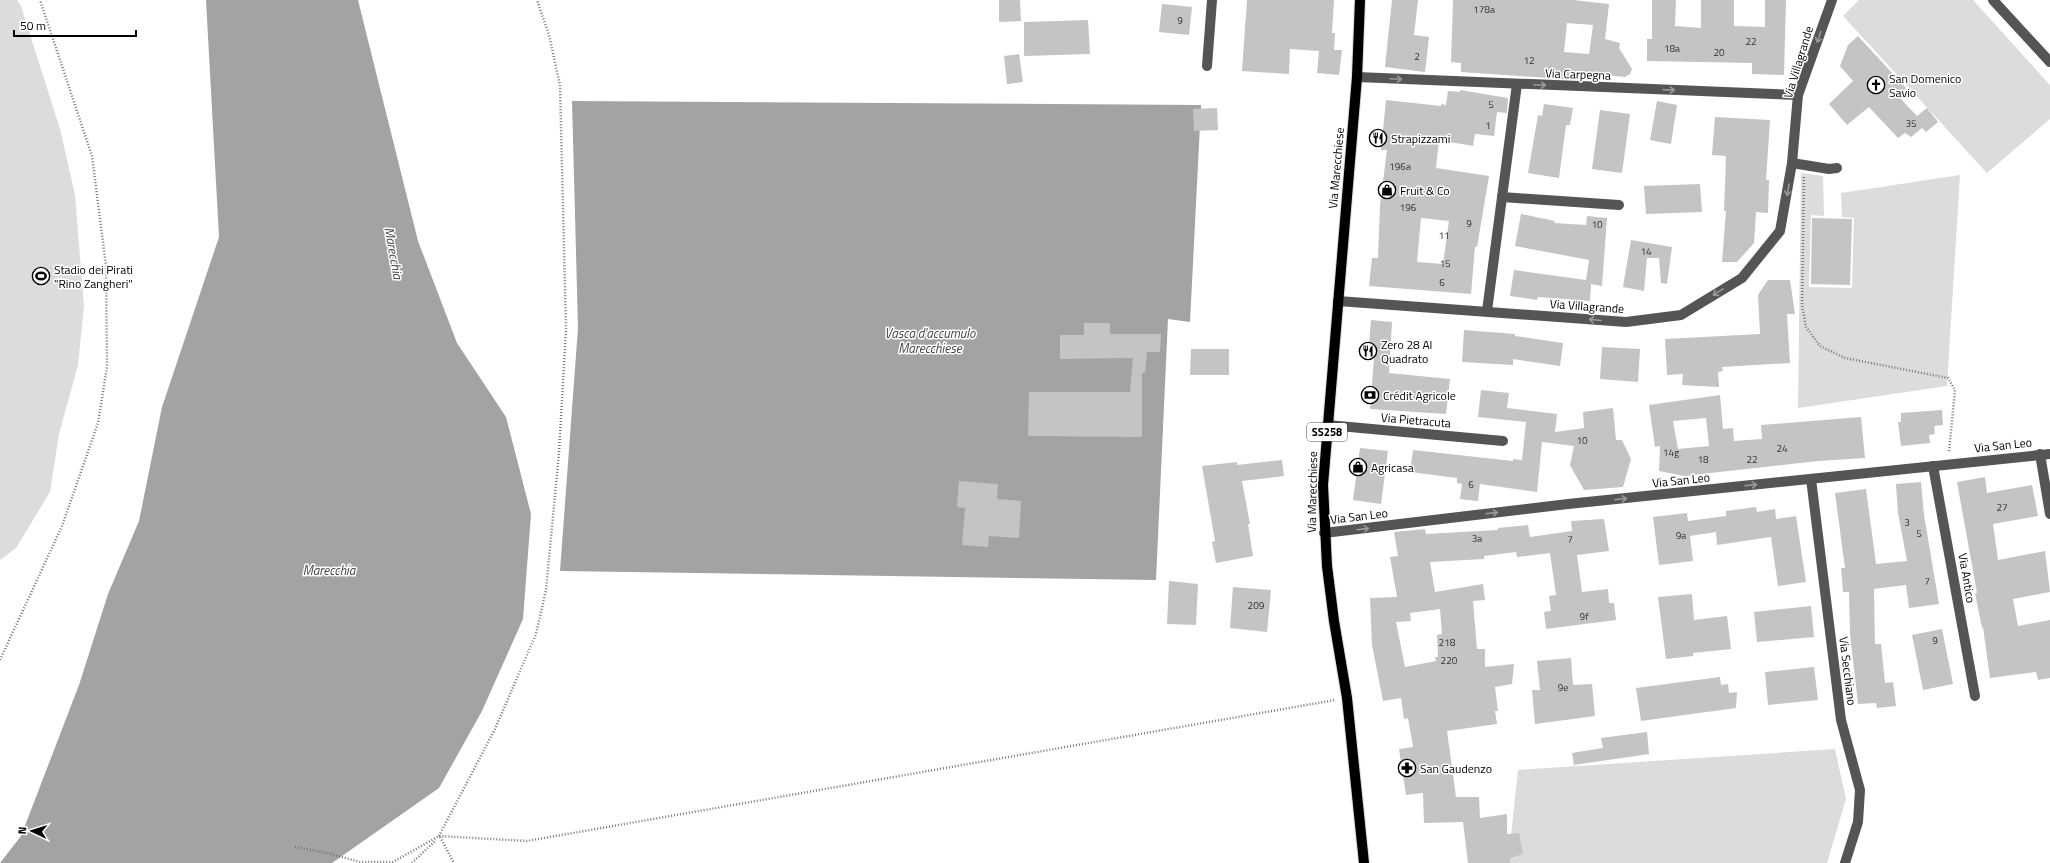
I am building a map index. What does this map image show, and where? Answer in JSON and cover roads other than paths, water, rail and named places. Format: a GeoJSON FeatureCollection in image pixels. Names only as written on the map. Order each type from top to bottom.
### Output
{"type":"FeatureCollection","features":[{"type":"Feature","properties":{"kind":"main road","name":"Via Marecchiese"},"geometry":{"type":"LineString","coordinates":[[1360,0],[1357,77],[1323,485],[1324,533],[1334,620],[1347,698],[1364,863]]}},
{"type":"Feature","properties":{"kind":"street"},"geometry":{"type":"LineString","coordinates":[[1207,66],[1212,0]]}},
{"type":"Feature","properties":{"kind":"street","name":"Via Villagrande"},"geometry":{"type":"LineString","coordinates":[[1338,301],[1626,322],[1682,315],[1742,278],[1780,231],[1792,163],[1798,95],[1832,0]]}},
{"type":"Feature","properties":{"kind":"street"},"geometry":{"type":"LineString","coordinates":[[1993,0],[2050,62]]}},
{"type":"Feature","properties":{"kind":"street","name":"Via Carpegna"},"geometry":{"type":"LineString","coordinates":[[1357,77],[1798,95]]}},
{"type":"Feature","properties":{"kind":"street"},"geometry":{"type":"LineString","coordinates":[[1487,311],[1517,84]]}},
{"type":"Feature","properties":{"kind":"street"},"geometry":{"type":"LineString","coordinates":[[1792,163],[1829,169],[1837,168]]}},
{"type":"Feature","properties":{"kind":"street"},"geometry":{"type":"LineString","coordinates":[[1502,197],[1619,205]]}},
{"type":"Feature","properties":{"kind":"street","name":"Via Pietracuta"},"geometry":{"type":"LineString","coordinates":[[1328,425],[1503,441]]}},
{"type":"Feature","properties":{"kind":"street","name":"Via San Leo"},"geometry":{"type":"LineString","coordinates":[[1324,533],[1568,504],[2045,454],[2050,514]]}},
{"type":"Feature","properties":{"kind":"street","name":"Via Antico"},"geometry":{"type":"LineString","coordinates":[[1933,466],[1975,696]]}},
{"type":"Feature","properties":{"kind":"street","name":"Via Secchiano"},"geometry":{"type":"LineString","coordinates":[[1811,479],[1841,720],[1860,790],[1858,822],[1845,863]]}},
{"type":"Feature","properties":{"kind":"water","name":"Marecchia"},"geometry":{"type":"Polygon","coordinates":[[[206,0],[358,0],[418,241],[457,343],[506,417],[531,514],[523,619],[482,711],[439,788],[332,863],[0,863],[21,836],[79,685],[108,594],[139,521],[162,407],[219,237],[206,0]]]}},
{"type":"Feature","properties":{"kind":"water","name":"Vasca d'accumulo Marecchiese"},"geometry":{"type":"Polygon","coordinates":[[[572,101],[1201,105],[1190,322],[1168,319],[1156,580],[560,571],[578,328],[572,101]]]}},
{"type":"Feature","properties":{"kind":"place","name":"San Domenico Savio"},"geometry":{"type":"Point","coordinates":[1876,85]}},
{"type":"Feature","properties":{"kind":"place","name":"Strapizzami"},"geometry":{"type":"Point","coordinates":[1378,138]}},
{"type":"Feature","properties":{"kind":"place","name":"Fruit & Co"},"geometry":{"type":"Point","coordinates":[1387,190]}},
{"type":"Feature","properties":{"kind":"place","name":"Stadio dei Pirati \"Rino Zangheri\""},"geometry":{"type":"Point","coordinates":[41,276]}},
{"type":"Feature","properties":{"kind":"place","name":"Zero 28 Al Quadrato"},"geometry":{"type":"Point","coordinates":[1368,351]}},
{"type":"Feature","properties":{"kind":"place","name":"Crédit Agricole"},"geometry":{"type":"Point","coordinates":[1370,395]}},
{"type":"Feature","properties":{"kind":"place","name":"Agricasa"},"geometry":{"type":"Point","coordinates":[1358,467]}},
{"type":"Feature","properties":{"kind":"place","name":"San Gaudenzo"},"geometry":{"type":"Point","coordinates":[1407,768]}}]}
